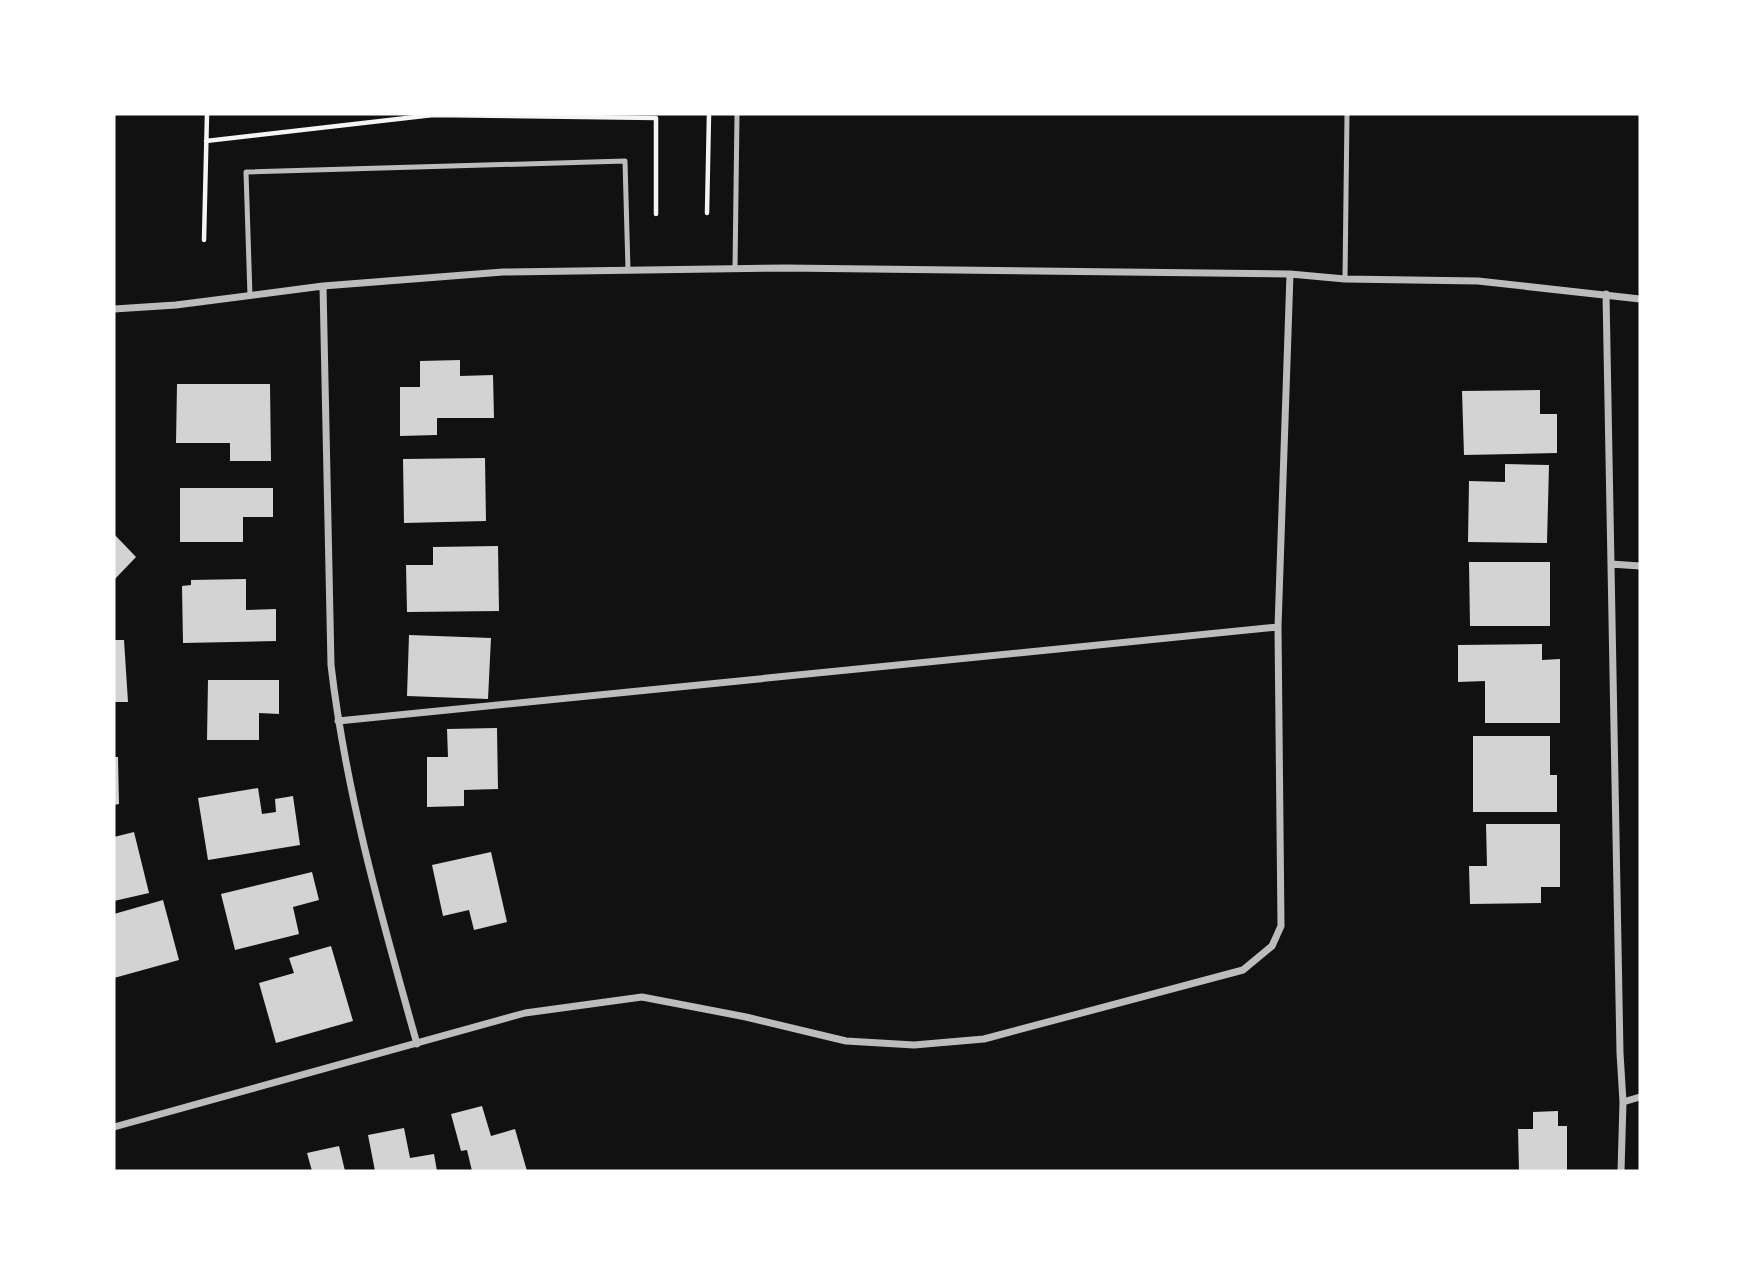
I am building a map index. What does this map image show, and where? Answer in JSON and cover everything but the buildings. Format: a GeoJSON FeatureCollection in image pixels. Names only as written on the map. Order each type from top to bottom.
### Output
{"type":"FeatureCollection","features":[{"type":"Feature","properties":{"kind":"street"},"geometry":{"type":"LineString","coordinates":[[114,309],[176,306],[323,286],[503,272],[735,269],[1290,274],[1345,279],[1478,281],[1640,299]]}},
{"type":"Feature","properties":{"kind":"street"},"geometry":{"type":"LineString","coordinates":[[114,1127],[525,1013],[642,997],[746,1017],[846,1041],[914,1045],[984,1039],[1243,971],[1272,946],[1281,926],[1278,627],[1290,274]]}},
{"type":"Feature","properties":{"kind":"street"},"geometry":{"type":"LineString","coordinates":[[323,286],[331,664],[338,721],[368,869],[417,1044]]}},
{"type":"Feature","properties":{"kind":"street"},"geometry":{"type":"LineString","coordinates":[[1606,294],[1619,1039],[1623,1102],[1621,1171]]}},
{"type":"Feature","properties":{"kind":"street"},"geometry":{"type":"LineString","coordinates":[[1611,564],[1640,566]]}},
{"type":"Feature","properties":{"kind":"street"},"geometry":{"type":"LineString","coordinates":[[338,721],[1278,627]]}},
{"type":"Feature","properties":{"kind":"street"},"geometry":{"type":"LineString","coordinates":[[1623,1102],[1640,1097]]}},
{"type":"Feature","properties":{"kind":"lane"},"geometry":{"type":"LineString","coordinates":[[735,269],[737,114]]}},
{"type":"Feature","properties":{"kind":"lane"},"geometry":{"type":"LineString","coordinates":[[1345,279],[1347,114]]}},
{"type":"Feature","properties":{"kind":"lane"},"geometry":{"type":"LineString","coordinates":[[250,296],[246,172],[625,161],[628,270]]}},
{"type":"Feature","properties":{"kind":"path"},"geometry":{"type":"LineString","coordinates":[[204,240],[207,114]]}},
{"type":"Feature","properties":{"kind":"path"},"geometry":{"type":"LineString","coordinates":[[206,141],[433,114],[656,118],[656,214]]}},
{"type":"Feature","properties":{"kind":"path"},"geometry":{"type":"LineString","coordinates":[[707,213],[709,114]]}}]}
